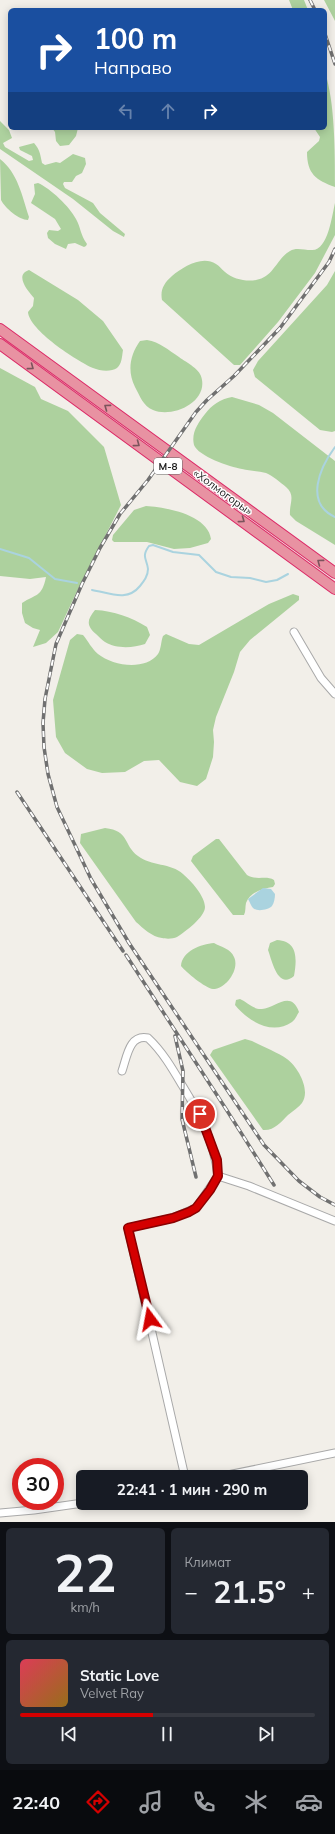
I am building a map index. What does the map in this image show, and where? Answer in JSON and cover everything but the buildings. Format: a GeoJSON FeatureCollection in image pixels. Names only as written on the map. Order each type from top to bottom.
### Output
{"type":"FeatureCollection","features":[{"type":"Feature","properties":{"kind":"highway","name":"«Холмогоры»"},"geometry":{"type":"LineString","coordinates":[[0,329],[335,573]]}},
{"type":"Feature","properties":{"kind":"highway","name":"«Холмогоры»"},"geometry":{"type":"LineString","coordinates":[[0,344],[335,589]]}},
{"type":"Feature","properties":{"kind":"street"},"geometry":{"type":"LineString","coordinates":[[294,632],[321,678],[335,694]]}},
{"type":"Feature","properties":{"kind":"street"},"geometry":{"type":"LineString","coordinates":[[122,1071],[130,1047],[136,1039],[141,1036],[148,1038],[173,1069],[200,1114],[213,1148],[218,1176],[196,1208],[173,1218],[128,1228],[183,1470]]}},
{"type":"Feature","properties":{"kind":"street"},"geometry":{"type":"LineString","coordinates":[[218,1176],[249,1186],[335,1221]]}},
{"type":"Feature","properties":{"kind":"street"},"geometry":{"type":"LineString","coordinates":[[252,1470],[335,1453]]}},
{"type":"Feature","properties":{"kind":"street"},"geometry":{"type":"LineString","coordinates":[[0,1513],[76,1504]]}},
{"type":"Feature","properties":{"kind":"green space"},"geometry":{"type":"Polygon","coordinates":[[[289,0],[304,0],[307,8],[292,8],[289,0]]]}},
{"type":"Feature","properties":{"kind":"green space"},"geometry":{"type":"Polygon","coordinates":[[[324,0],[335,0],[335,21],[334,19],[324,0]]]}},
{"type":"Feature","properties":{"kind":"green space"},"geometry":{"type":"Polygon","coordinates":[[[327,80],[333,113],[335,187],[318,179],[311,171],[307,160],[307,152],[319,141],[320,137],[315,130],[327,130],[327,80]]]}},
{"type":"Feature","properties":{"kind":"green space"},"geometry":{"type":"Polygon","coordinates":[[[0,121],[9,130],[12,138],[3,143],[5,147],[29,161],[33,160],[32,156],[20,150],[19,147],[34,143],[39,150],[42,163],[45,165],[56,162],[60,163],[73,154],[85,158],[86,164],[82,173],[76,176],[72,182],[64,182],[63,184],[65,188],[93,203],[100,213],[125,234],[124,237],[113,231],[73,199],[0,149],[0,121]]]}},
{"type":"Feature","properties":{"kind":"green space"},"geometry":{"type":"Polygon","coordinates":[[[54,130],[78,130],[76,136],[69,145],[60,146],[56,141],[54,130]]]}},
{"type":"Feature","properties":{"kind":"green space"},"geometry":{"type":"Polygon","coordinates":[[[0,159],[11,171],[19,185],[29,217],[28,220],[13,213],[1,200],[0,159]]]}},
{"type":"Feature","properties":{"kind":"green space"},"geometry":{"type":"Polygon","coordinates":[[[38,183],[54,193],[73,214],[87,244],[86,246],[84,247],[75,243],[68,244],[66,249],[55,244],[48,238],[47,233],[49,230],[58,231],[61,229],[55,219],[31,203],[35,194],[34,184],[38,183]]]}},
{"type":"Feature","properties":{"kind":"green space"},"geometry":{"type":"Polygon","coordinates":[[[335,203],[335,235],[315,273],[278,322],[240,365],[234,365],[162,300],[162,290],[167,281],[187,266],[199,261],[211,262],[232,276],[252,281],[262,278],[271,272],[281,258],[292,250],[317,249],[322,245],[328,232],[335,203]]]}},
{"type":"Feature","properties":{"kind":"green space"},"geometry":{"type":"Polygon","coordinates":[[[29,270],[78,300],[103,321],[123,350],[121,362],[117,368],[109,371],[93,368],[66,352],[36,327],[30,319],[28,312],[33,306],[34,298],[22,279],[25,272],[29,270]]]}},
{"type":"Feature","properties":{"kind":"green space"},"geometry":{"type":"Polygon","coordinates":[[[335,271],[335,431],[332,432],[320,430],[255,377],[253,370],[258,361],[327,285],[335,271]]]}},
{"type":"Feature","properties":{"kind":"green space"},"geometry":{"type":"Polygon","coordinates":[[[147,340],[164,347],[193,367],[201,376],[202,388],[199,396],[186,407],[169,412],[161,412],[153,410],[142,400],[135,387],[130,369],[132,357],[137,346],[140,341],[147,340]]]}},
{"type":"Feature","properties":{"kind":"green space"},"geometry":{"type":"Polygon","coordinates":[[[0,368],[35,387],[41,399],[68,411],[104,447],[121,505],[58,632],[46,643],[33,647],[40,630],[25,623],[22,613],[22,603],[40,592],[43,588],[46,577],[30,579],[0,576],[0,368]]]}},
{"type":"Feature","properties":{"kind":"green space"},"geometry":{"type":"Polygon","coordinates":[[[232,397],[259,405],[273,413],[335,461],[335,545],[296,521],[290,515],[291,493],[274,477],[266,473],[237,468],[208,457],[194,445],[194,432],[200,421],[213,405],[224,399],[232,397]]]}},
{"type":"Feature","properties":{"kind":"green space"},"geometry":{"type":"Polygon","coordinates":[[[146,506],[164,508],[194,518],[208,531],[211,539],[208,543],[190,548],[174,549],[147,542],[114,542],[112,540],[113,535],[134,510],[146,506]]]}},
{"type":"Feature","properties":{"kind":"green space"},"geometry":{"type":"Polygon","coordinates":[[[293,594],[299,596],[299,600],[250,640],[240,652],[234,672],[216,717],[213,730],[213,757],[206,779],[197,786],[180,782],[159,760],[144,761],[125,772],[102,773],[87,769],[65,753],[56,737],[53,700],[70,640],[77,634],[83,635],[96,652],[104,658],[120,664],[137,665],[145,663],[158,654],[163,636],[166,634],[189,644],[199,645],[269,604],[293,594]]]}},
{"type":"Feature","properties":{"kind":"green space"},"geometry":{"type":"Polygon","coordinates":[[[95,610],[122,615],[147,627],[150,635],[145,644],[125,647],[114,646],[105,642],[90,628],[89,625],[90,617],[95,610]]]}},
{"type":"Feature","properties":{"kind":"green space"},"geometry":{"type":"Polygon","coordinates":[[[105,828],[119,832],[133,852],[143,859],[178,870],[197,889],[203,898],[205,907],[204,911],[194,924],[185,932],[177,937],[167,939],[155,936],[136,922],[80,843],[81,834],[105,828]]]}},
{"type":"Feature","properties":{"kind":"green space"},"geometry":{"type":"Polygon","coordinates":[[[216,839],[219,839],[247,875],[254,878],[268,878],[274,880],[275,884],[273,887],[254,893],[248,899],[244,915],[233,915],[191,861],[193,856],[216,839]]]}},
{"type":"Feature","properties":{"kind":"green space"},"geometry":{"type":"Polygon","coordinates":[[[277,940],[284,941],[289,944],[294,952],[296,963],[294,976],[288,979],[280,977],[276,972],[268,950],[270,943],[277,940]]]}},
{"type":"Feature","properties":{"kind":"green space"},"geometry":{"type":"Polygon","coordinates":[[[214,943],[226,948],[233,954],[235,967],[231,978],[223,986],[213,989],[191,976],[181,966],[182,961],[188,952],[198,947],[214,943]]]}},
{"type":"Feature","properties":{"kind":"green space"},"geometry":{"type":"Polygon","coordinates":[[[240,999],[259,1009],[267,1008],[282,1002],[292,1002],[296,1005],[299,1012],[293,1021],[284,1026],[276,1028],[269,1027],[253,1021],[240,1011],[235,1005],[236,1000],[240,999]]]}},
{"type":"Feature","properties":{"kind":"green space"},"geometry":{"type":"Polygon","coordinates":[[[245,1039],[252,1041],[287,1059],[299,1073],[304,1085],[305,1092],[302,1103],[298,1108],[271,1129],[263,1130],[210,1055],[213,1050],[245,1039]]]}},
{"type":"Feature","properties":{"kind":"water"},"geometry":{"type":"Polygon","coordinates":[[[263,888],[271,889],[275,894],[275,899],[270,907],[260,910],[255,909],[252,907],[248,899],[263,888]]]}},
{"type":"Feature","properties":{"kind":"waterway"},"geometry":{"type":"LineString","coordinates":[[335,447],[329,455],[320,474],[317,494],[325,511],[335,517]]}},
{"type":"Feature","properties":{"kind":"waterway"},"geometry":{"type":"LineString","coordinates":[[92,590],[118,595],[130,594],[135,591],[147,576],[148,569],[145,553],[149,546],[153,545],[173,552],[199,555],[216,572],[231,577],[250,578],[266,582],[277,580],[288,574]]}},
{"type":"Feature","properties":{"kind":"waterway"},"geometry":{"type":"LineString","coordinates":[[0,549],[29,558],[55,579],[77,583]]}},
{"type":"Feature","properties":{"kind":"railway"},"geometry":{"type":"LineString","coordinates":[[310,0],[314,8]]}},
{"type":"Feature","properties":{"kind":"railway"},"geometry":{"type":"LineString","coordinates":[[327,40],[335,64]]}},
{"type":"Feature","properties":{"kind":"railway"},"geometry":{"type":"LineString","coordinates":[[335,249],[329,262],[280,328],[234,376],[196,412],[148,480],[120,514],[100,548],[82,584],[56,644],[45,699],[43,723],[44,747],[48,774],[57,807],[91,879],[129,943],[264,1145],[299,1181],[320,1197],[335,1205]]}},
{"type":"Feature","properties":{"kind":"railway"},"geometry":{"type":"LineString","coordinates":[[17,792],[123,951]]}},
{"type":"Feature","properties":{"kind":"railway"},"geometry":{"type":"LineString","coordinates":[[126,955],[274,1185]]}},
{"type":"Feature","properties":{"kind":"railway"},"geometry":{"type":"LineString","coordinates":[[175,1036],[183,1071],[182,1119],[196,1177]]}},
{"type":"Feature","properties":{"kind":"route"},"geometry":{"type":"LineString","coordinates":[[150,1319],[128,1228],[173,1218],[189,1212],[196,1208],[210,1190],[218,1176],[217,1160],[200,1114]]}}]}
